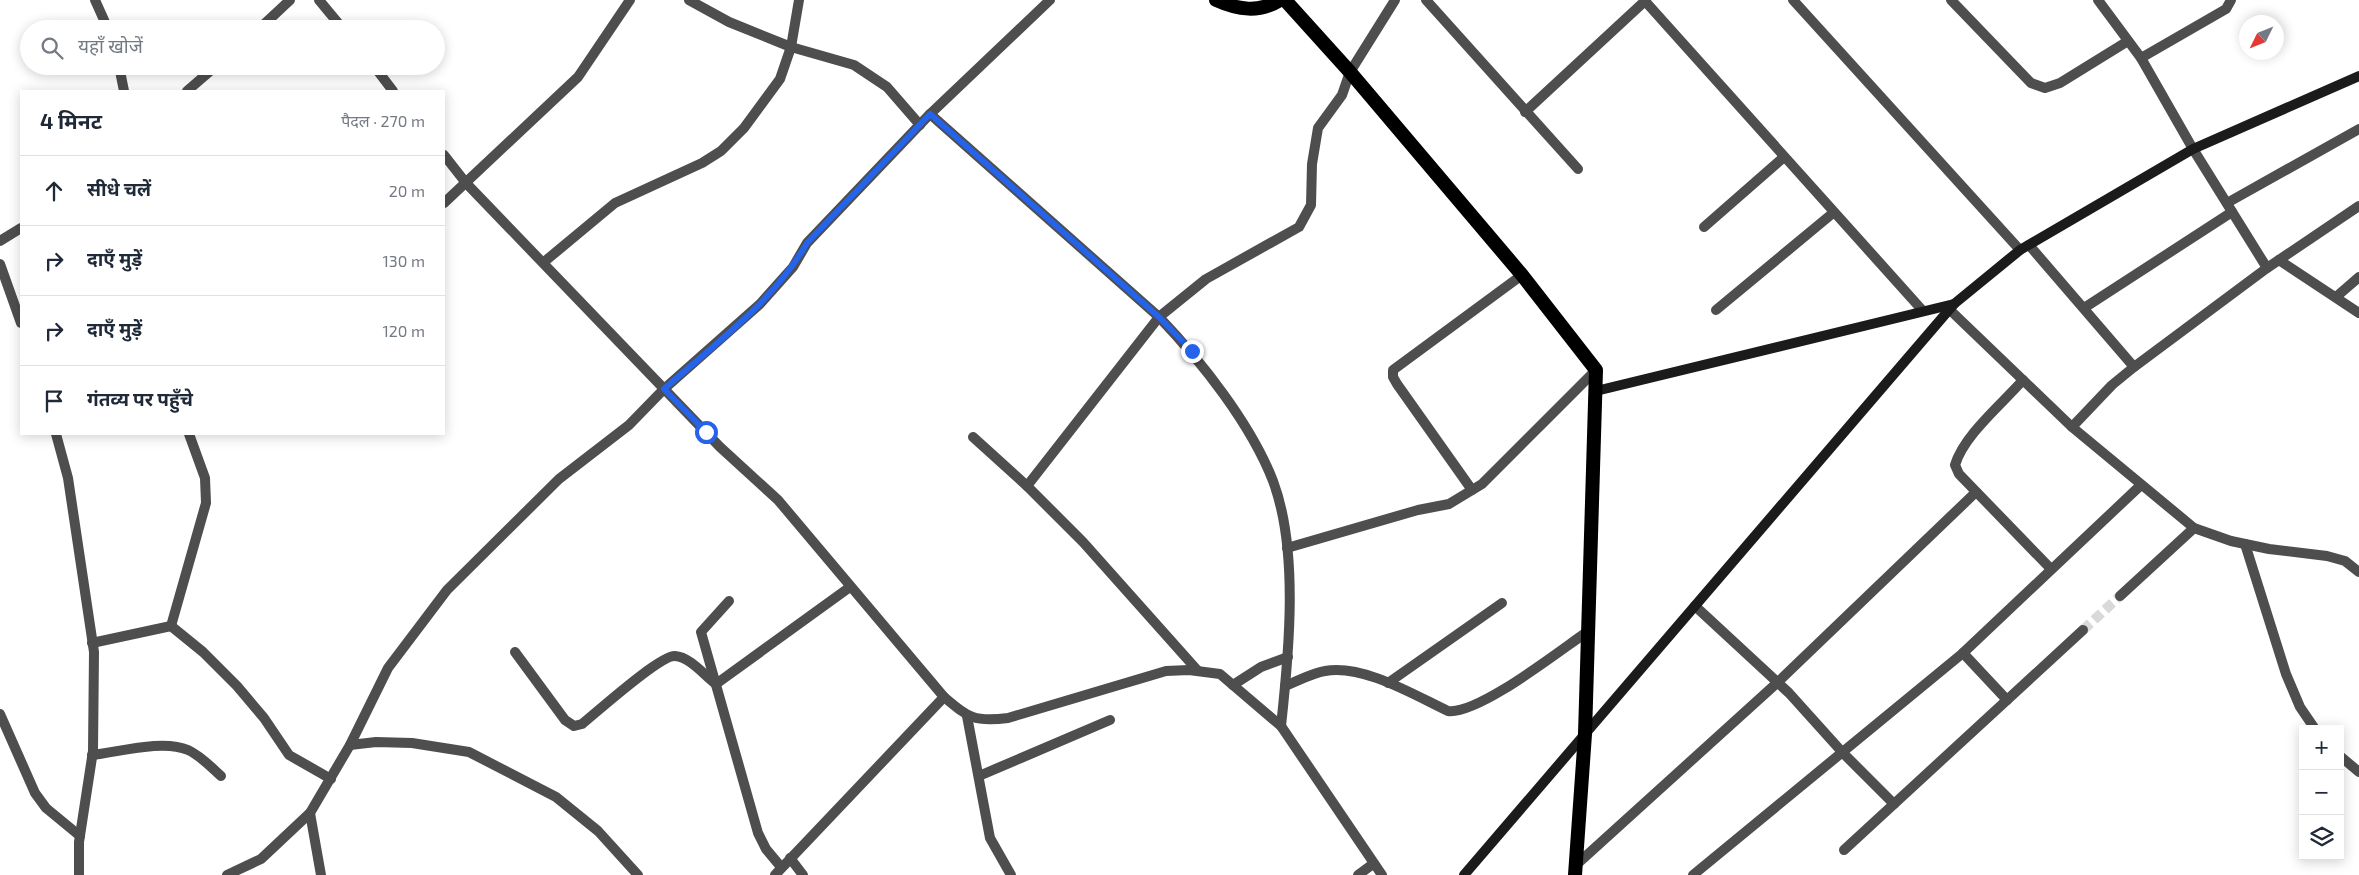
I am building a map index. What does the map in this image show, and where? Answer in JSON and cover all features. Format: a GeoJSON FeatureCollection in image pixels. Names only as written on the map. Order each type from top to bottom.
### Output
{"type":"FeatureCollection","features":[{"type":"Feature","properties":{"kind":"highway"},"geometry":{"type":"LineString","coordinates":[[1216,0],[1254,10],[1269,8],[1280,0]]}},
{"type":"Feature","properties":{"kind":"highway"},"geometry":{"type":"LineString","coordinates":[[1285,0],[1350,72],[1522,275],[1596,370],[1585,734],[1575,870]]}},
{"type":"Feature","properties":{"kind":"main road"},"geometry":{"type":"LineString","coordinates":[[1464,875],[1952,307],[2025,248],[2193,149],[2359,76]]}},
{"type":"Feature","properties":{"kind":"main road"},"geometry":{"type":"LineString","coordinates":[[1596,391],[1923,312],[1952,307]]}},
{"type":"Feature","properties":{"kind":"street"},"geometry":{"type":"LineString","coordinates":[[95,0],[104,20]]}},
{"type":"Feature","properties":{"kind":"street"},"geometry":{"type":"LineString","coordinates":[[269,20],[290,0]]}},
{"type":"Feature","properties":{"kind":"street"},"geometry":{"type":"LineString","coordinates":[[319,0],[336,20]]}},
{"type":"Feature","properties":{"kind":"street"},"geometry":{"type":"LineString","coordinates":[[445,203],[578,77],[630,0]]}},
{"type":"Feature","properties":{"kind":"street"},"geometry":{"type":"LineString","coordinates":[[689,0],[729,22],[791,47],[854,66],[887,86],[920,125]]}},
{"type":"Feature","properties":{"kind":"street"},"geometry":{"type":"LineString","coordinates":[[544,262],[615,203],[702,163],[721,151],[744,128],[780,79],[791,47],[799,0]]}},
{"type":"Feature","properties":{"kind":"street"},"geometry":{"type":"LineString","coordinates":[[227,875],[261,859],[310,813],[350,745],[388,668],[447,590],[559,479],[629,425],[664,389],[760,304],[793,267],[807,243],[930,114],[1050,0]]}},
{"type":"Feature","properties":{"kind":"street"},"geometry":{"type":"LineString","coordinates":[[1027,486],[1159,317],[1206,279],[1299,227],[1311,205],[1312,164],[1318,128],[1342,95],[1350,72],[1395,0]]}},
{"type":"Feature","properties":{"kind":"street"},"geometry":{"type":"LineString","coordinates":[[1426,0],[1578,169]]}},
{"type":"Feature","properties":{"kind":"street"},"geometry":{"type":"LineString","coordinates":[[1525,112],[1645,0],[1923,312]]}},
{"type":"Feature","properties":{"kind":"street"},"geometry":{"type":"LineString","coordinates":[[1793,0],[2025,248],[2084,308],[2134,368]]}},
{"type":"Feature","properties":{"kind":"street"},"geometry":{"type":"LineString","coordinates":[[1951,0],[2031,83],[2045,88],[2060,83],[2128,41]]}},
{"type":"Feature","properties":{"kind":"street"},"geometry":{"type":"LineString","coordinates":[[2098,0],[2141,58],[2193,149],[2266,268]]}},
{"type":"Feature","properties":{"kind":"street"},"geometry":{"type":"LineString","coordinates":[[2141,58],[2226,9],[2231,0]]}},
{"type":"Feature","properties":{"kind":"street"},"geometry":{"type":"LineString","coordinates":[[121,75],[124,90]]}},
{"type":"Feature","properties":{"kind":"street"},"geometry":{"type":"LineString","coordinates":[[188,90],[206,75]]}},
{"type":"Feature","properties":{"kind":"street"},"geometry":{"type":"LineString","coordinates":[[381,75],[392,90]]}},
{"type":"Feature","properties":{"kind":"street"},"geometry":{"type":"LineString","coordinates":[[930,114],[1159,317],[1197,358],[1223,393],[1254,442],[1273,481],[1284,520],[1287,548],[1288,657],[1281,726]]}},
{"type":"Feature","properties":{"kind":"street"},"geometry":{"type":"LineString","coordinates":[[2084,308],[2229,208],[2359,129]]}},
{"type":"Feature","properties":{"kind":"street"},"geometry":{"type":"LineString","coordinates":[[445,157],[466,183],[720,447],[778,500],[944,697],[967,716],[988,720],[1008,718],[1166,671],[1198,671],[1220,674],[1281,726],[1382,875]]}},
{"type":"Feature","properties":{"kind":"street"},"geometry":{"type":"LineString","coordinates":[[1704,227],[1784,158]]}},
{"type":"Feature","properties":{"kind":"street"},"geometry":{"type":"LineString","coordinates":[[2072,427],[2112,386],[2134,368],[2266,268],[2359,206]]}},
{"type":"Feature","properties":{"kind":"street"},"geometry":{"type":"LineString","coordinates":[[1716,310],[1833,212]]}},
{"type":"Feature","properties":{"kind":"street"},"geometry":{"type":"LineString","coordinates":[[0,242],[20,229]]}},
{"type":"Feature","properties":{"kind":"street"},"geometry":{"type":"LineString","coordinates":[[2279,260],[2359,312]]}},
{"type":"Feature","properties":{"kind":"street"},"geometry":{"type":"LineString","coordinates":[[0,264],[20,319]]}},
{"type":"Feature","properties":{"kind":"street"},"geometry":{"type":"LineString","coordinates":[[1472,490],[1397,384],[1393,377],[1393,370],[1522,275]]}},
{"type":"Feature","properties":{"kind":"street"},"geometry":{"type":"LineString","coordinates":[[2336,297],[2359,278]]}},
{"type":"Feature","properties":{"kind":"street"},"geometry":{"type":"LineString","coordinates":[[1952,307],[2072,427],[2194,528],[2245,544],[2327,556],[2345,561],[2359,572]]}},
{"type":"Feature","properties":{"kind":"street"},"geometry":{"type":"LineString","coordinates":[[1287,548],[1418,510],[1449,504],[1482,484],[1596,370]]}},
{"type":"Feature","properties":{"kind":"street"},"geometry":{"type":"LineString","coordinates":[[2023,380],[1958,454],[1955,465],[1959,474],[2051,569]]}},
{"type":"Feature","properties":{"kind":"street"},"geometry":{"type":"LineString","coordinates":[[56,435],[68,478],[92,643],[92,755],[80,836],[79,875]]}},
{"type":"Feature","properties":{"kind":"street"},"geometry":{"type":"LineString","coordinates":[[171,626],[206,503],[205,478],[189,435]]}},
{"type":"Feature","properties":{"kind":"street"},"geometry":{"type":"LineString","coordinates":[[973,437],[1027,486],[1103,563],[1198,671]]}},
{"type":"Feature","properties":{"kind":"street"},"geometry":{"type":"LineString","coordinates":[[1693,875],[1963,653],[2141,485]]}},
{"type":"Feature","properties":{"kind":"street"},"geometry":{"type":"LineString","coordinates":[[1575,870],[1778,682],[1976,492]]}},
{"type":"Feature","properties":{"kind":"street"},"geometry":{"type":"LineString","coordinates":[[2120,596],[2194,528]]}},
{"type":"Feature","properties":{"kind":"street"},"geometry":{"type":"LineString","coordinates":[[2245,544],[2286,674],[2300,707],[2312,725]]}},
{"type":"Feature","properties":{"kind":"street"},"geometry":{"type":"LineString","coordinates":[[716,684],[850,587]]}},
{"type":"Feature","properties":{"kind":"street"},"geometry":{"type":"LineString","coordinates":[[729,601],[700,632],[758,833],[778,871],[944,697]]}},
{"type":"Feature","properties":{"kind":"street"},"geometry":{"type":"LineString","coordinates":[[1388,683],[1502,603]]}},
{"type":"Feature","properties":{"kind":"street"},"geometry":{"type":"LineString","coordinates":[[1695,606],[1778,682],[1842,753],[1894,804]]}},
{"type":"Feature","properties":{"kind":"street"},"geometry":{"type":"LineString","coordinates":[[171,626],[203,652],[237,686],[264,718],[289,755],[331,780]]}},
{"type":"Feature","properties":{"kind":"street"},"geometry":{"type":"LineString","coordinates":[[92,643],[171,626]]}},
{"type":"Feature","properties":{"kind":"street"},"geometry":{"type":"LineString","coordinates":[[1844,850],[2083,630]]}},
{"type":"Feature","properties":{"kind":"street"},"geometry":{"type":"LineString","coordinates":[[1285,686],[1325,670],[1355,672],[1388,683],[1448,711],[1464,710],[1496,694],[1587,632]]}},
{"type":"Feature","properties":{"kind":"street"},"geometry":{"type":"LineString","coordinates":[[515,652],[565,720],[574,726],[582,724],[656,664],[672,656],[684,658],[716,684]]}},
{"type":"Feature","properties":{"kind":"street"},"geometry":{"type":"LineString","coordinates":[[1963,653],[2007,700]]}},
{"type":"Feature","properties":{"kind":"street"},"geometry":{"type":"LineString","coordinates":[[1233,685],[1261,666],[1288,657]]}},
{"type":"Feature","properties":{"kind":"street"},"geometry":{"type":"LineString","coordinates":[[0,714],[35,793],[46,808],[80,836]]}},
{"type":"Feature","properties":{"kind":"street"},"geometry":{"type":"LineString","coordinates":[[967,716],[990,838],[1010,875]]}},
{"type":"Feature","properties":{"kind":"street"},"geometry":{"type":"LineString","coordinates":[[979,776],[1110,720]]}},
{"type":"Feature","properties":{"kind":"street"},"geometry":{"type":"LineString","coordinates":[[350,745],[376,742],[403,743],[469,752],[556,797],[598,831],[638,875]]}},
{"type":"Feature","properties":{"kind":"street"},"geometry":{"type":"LineString","coordinates":[[92,755],[165,745],[186,749],[200,757],[221,776]]}},
{"type":"Feature","properties":{"kind":"street"},"geometry":{"type":"LineString","coordinates":[[2344,759],[2359,772]]}},
{"type":"Feature","properties":{"kind":"street"},"geometry":{"type":"LineString","coordinates":[[310,813],[321,875]]}},
{"type":"Feature","properties":{"kind":"street"},"geometry":{"type":"LineString","coordinates":[[790,858],[803,875]]}},
{"type":"Feature","properties":{"kind":"street"},"geometry":{"type":"LineString","coordinates":[[1358,875],[1373,864]]}},
{"type":"Feature","properties":{"kind":"tunnel"},"geometry":{"type":"LineString","coordinates":[[2083,630],[2120,596]]}},
{"type":"Feature","properties":{"kind":"route"},"geometry":{"type":"LineString","coordinates":[[706,432],[664,389],[760,304],[793,267],[807,243],[930,114],[1159,317],[1192,351]]}}]}
